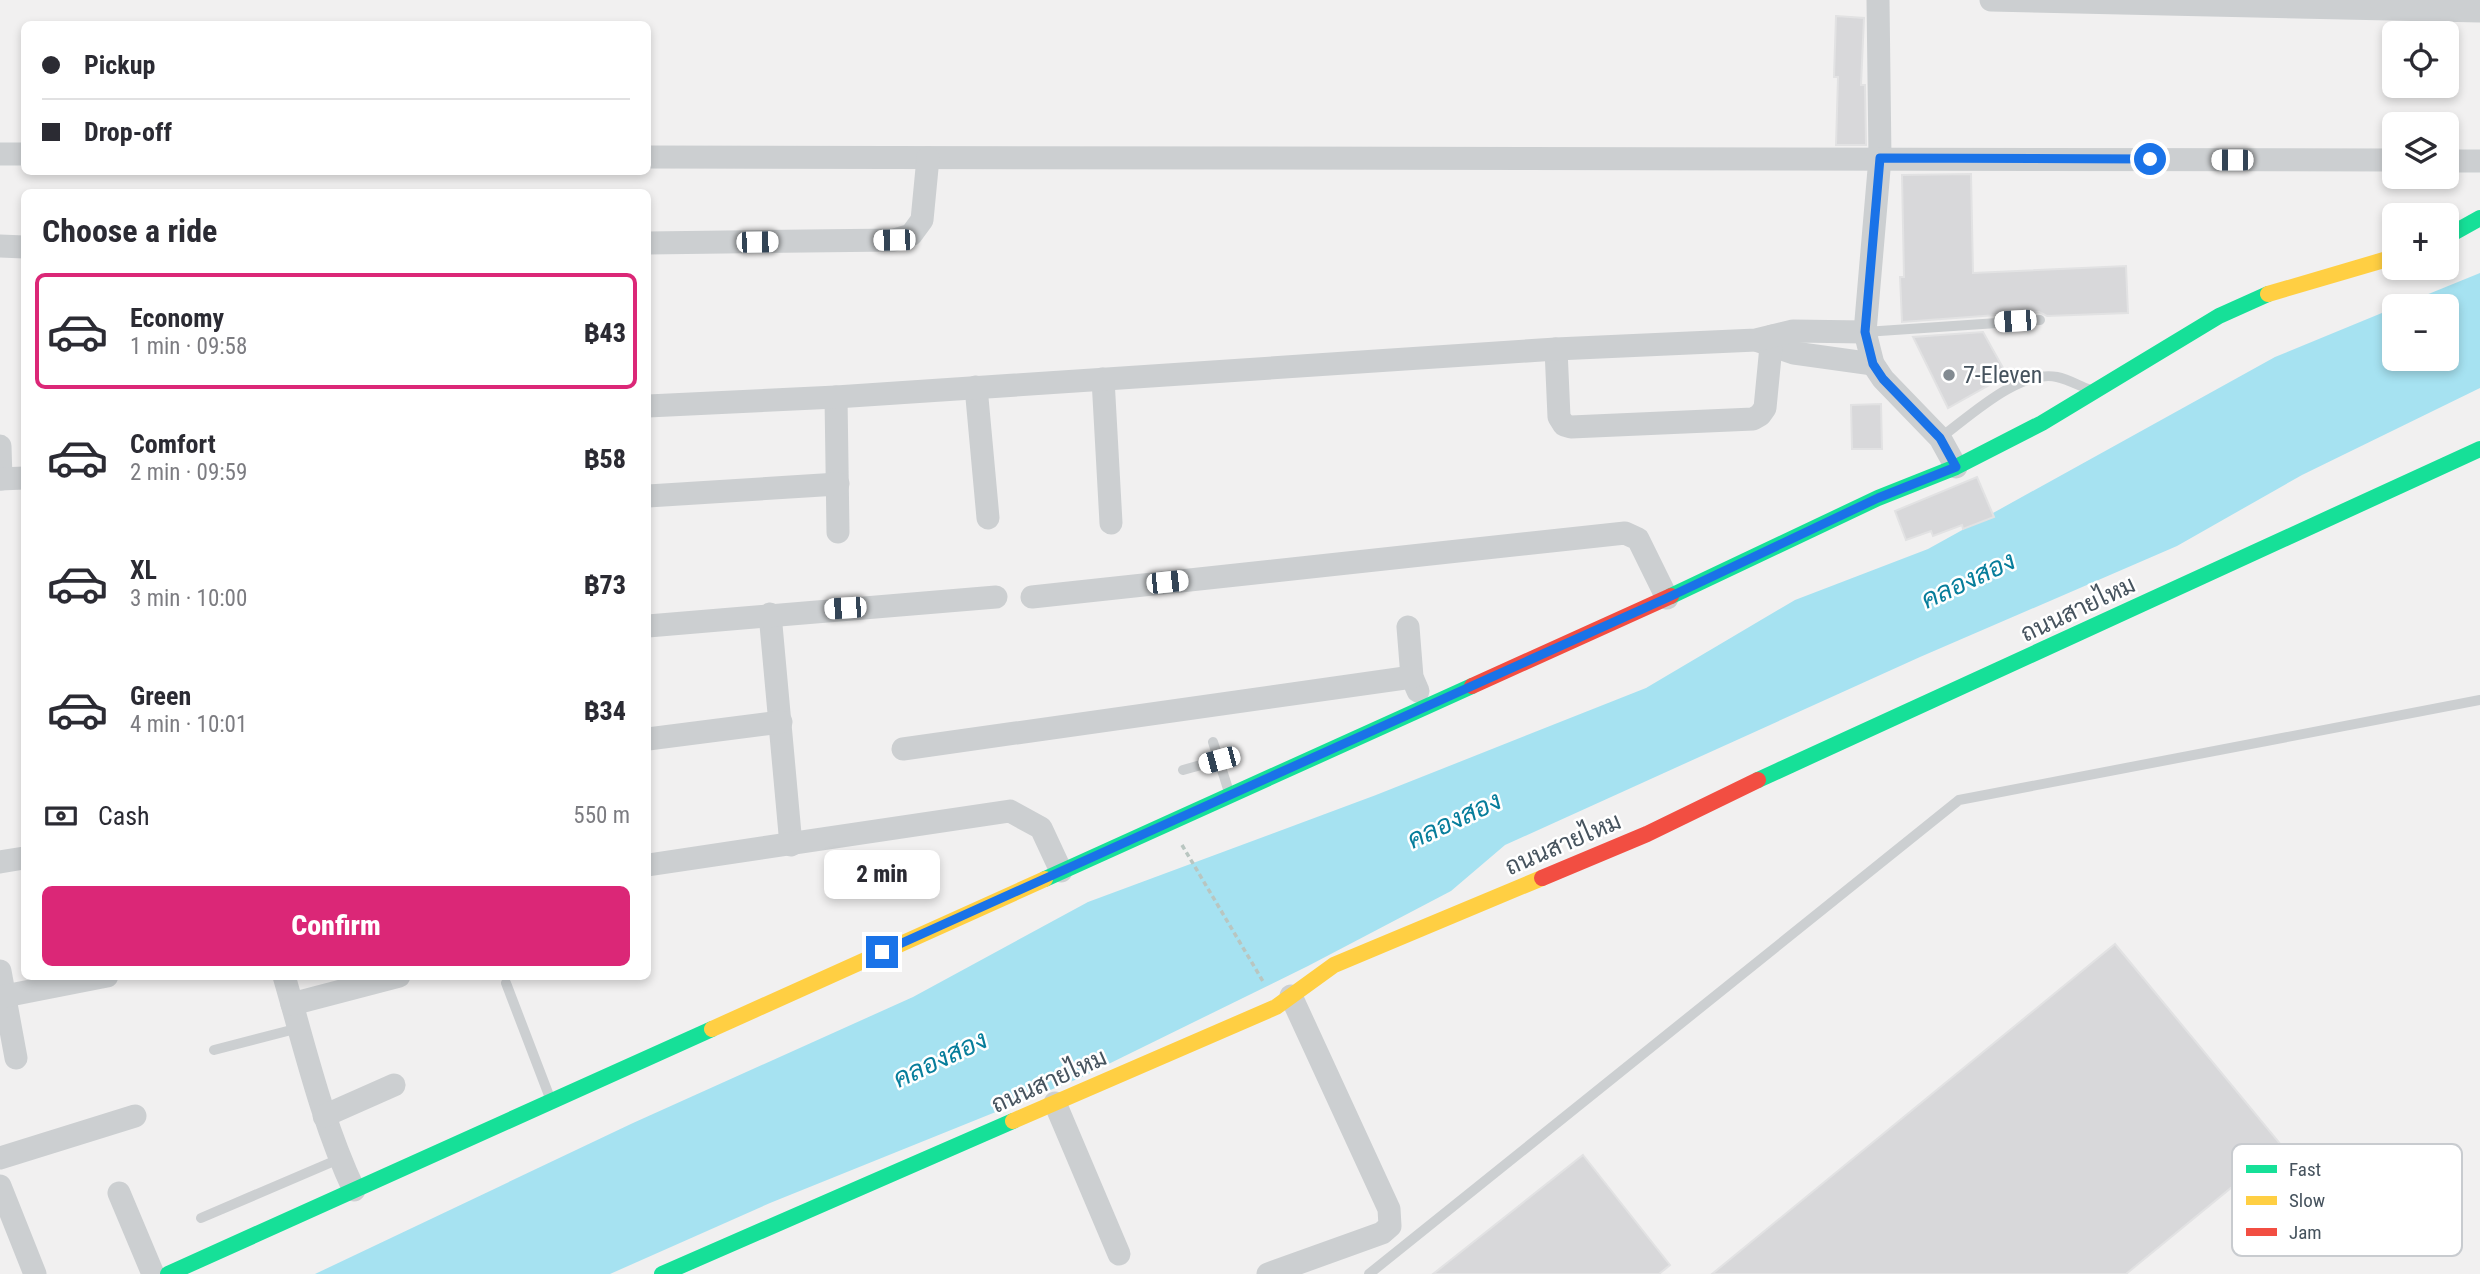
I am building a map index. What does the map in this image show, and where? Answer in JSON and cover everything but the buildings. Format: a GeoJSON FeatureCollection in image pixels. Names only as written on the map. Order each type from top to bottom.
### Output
{"type":"FeatureCollection","features":[{"type":"Feature","properties":{"kind":"street"},"geometry":{"type":"LineString","coordinates":[[1878,0],[1880,158],[1865,332],[1873,364],[1883,379],[1940,438],[1956,467]]}},
{"type":"Feature","properties":{"kind":"street"},"geometry":{"type":"LineString","coordinates":[[1991,0],[2480,12]]}},
{"type":"Feature","properties":{"kind":"street"},"geometry":{"type":"LineString","coordinates":[[0,154],[21,154]]}},
{"type":"Feature","properties":{"kind":"street"},"geometry":{"type":"LineString","coordinates":[[651,157],[2382,160]]}},
{"type":"Feature","properties":{"kind":"street"},"geometry":{"type":"LineString","coordinates":[[651,243],[894,240],[911,235],[922,220],[928,158]]}},
{"type":"Feature","properties":{"kind":"street"},"geometry":{"type":"LineString","coordinates":[[2459,160],[2480,161]]}},
{"type":"Feature","properties":{"kind":"street"},"geometry":{"type":"LineString","coordinates":[[2459,230],[2480,218]]}},
{"type":"Feature","properties":{"kind":"street"},"geometry":{"type":"LineString","coordinates":[[0,246],[21,247]]}},
{"type":"Feature","properties":{"kind":"street"},"geometry":{"type":"LineString","coordinates":[[168,1274],[1667,598],[1878,498],[1956,467],[2042,423],[2219,316],[2253,300],[2304,282],[2382,260]]}},
{"type":"Feature","properties":{"kind":"street"},"geometry":{"type":"LineString","coordinates":[[651,406],[836,397],[1556,349],[1767,340],[1793,331],[1865,332]]}},
{"type":"Feature","properties":{"kind":"street"},"geometry":{"type":"LineString","coordinates":[[1556,349],[1559,417],[1564,425],[1571,427],[1753,419],[1765,408],[1767,340]]}},
{"type":"Feature","properties":{"kind":"street"},"geometry":{"type":"LineString","coordinates":[[1767,340],[1794,354],[1873,364]]}},
{"type":"Feature","properties":{"kind":"street"},"geometry":{"type":"LineString","coordinates":[[1103,379],[1111,523]]}},
{"type":"Feature","properties":{"kind":"street"},"geometry":{"type":"LineString","coordinates":[[976,387],[988,518]]}},
{"type":"Feature","properties":{"kind":"street"},"geometry":{"type":"LineString","coordinates":[[836,397],[838,532]]}},
{"type":"Feature","properties":{"kind":"street"},"geometry":{"type":"LineString","coordinates":[[0,446],[1,479],[21,478]]}},
{"type":"Feature","properties":{"kind":"street","name":"ถนนสายไหม"},"geometry":{"type":"LineString","coordinates":[[662,1274],[1276,1007],[1280,994],[1334,965],[1647,834],[1721,797],[2480,449]]}},
{"type":"Feature","properties":{"kind":"street"},"geometry":{"type":"LineString","coordinates":[[651,496],[838,484]]}},
{"type":"Feature","properties":{"kind":"street"},"geometry":{"type":"LineString","coordinates":[[1032,597],[1625,533],[1639,539],[1667,598]]}},
{"type":"Feature","properties":{"kind":"street"},"geometry":{"type":"LineString","coordinates":[[651,626],[996,597]]}},
{"type":"Feature","properties":{"kind":"street"},"geometry":{"type":"LineString","coordinates":[[770,614],[791,845]]}},
{"type":"Feature","properties":{"kind":"street"},"geometry":{"type":"LineString","coordinates":[[1408,627],[1412,677],[1424,707]]}},
{"type":"Feature","properties":{"kind":"street"},"geometry":{"type":"LineString","coordinates":[[904,749],[1412,677]]}},
{"type":"Feature","properties":{"kind":"street"},"geometry":{"type":"LineString","coordinates":[[651,738],[781,722]]}},
{"type":"Feature","properties":{"kind":"street"},"geometry":{"type":"LineString","coordinates":[[651,865],[1010,810],[1041,828],[1061,871]]}},
{"type":"Feature","properties":{"kind":"street"},"geometry":{"type":"LineString","coordinates":[[0,862],[21,858]]}},
{"type":"Feature","properties":{"kind":"street"},"geometry":{"type":"LineString","coordinates":[[0,971],[2,996],[16,1058]]}},
{"type":"Feature","properties":{"kind":"street"},"geometry":{"type":"LineString","coordinates":[[2,996],[86,980]]}},
{"type":"Feature","properties":{"kind":"street"},"geometry":{"type":"LineString","coordinates":[[285,980],[324,1116],[339,1159],[354,1190]]}},
{"type":"Feature","properties":{"kind":"street"},"geometry":{"type":"LineString","coordinates":[[292,1004],[384,980]]}},
{"type":"Feature","properties":{"kind":"street"},"geometry":{"type":"LineString","coordinates":[[1268,1274],[1382,1233],[1390,1226],[1389,1209],[1280,994]]}},
{"type":"Feature","properties":{"kind":"street"},"geometry":{"type":"LineString","coordinates":[[324,1116],[394,1085]]}},
{"type":"Feature","properties":{"kind":"street"},"geometry":{"type":"LineString","coordinates":[[1055,1103],[1119,1254]]}},
{"type":"Feature","properties":{"kind":"street"},"geometry":{"type":"LineString","coordinates":[[0,1158],[135,1116]]}},
{"type":"Feature","properties":{"kind":"street"},"geometry":{"type":"LineString","coordinates":[[0,1186],[35,1274]]}},
{"type":"Feature","properties":{"kind":"street"},"geometry":{"type":"LineString","coordinates":[[118,1193],[153,1274]]}},
{"type":"Feature","properties":{"kind":"lane"},"geometry":{"type":"LineString","coordinates":[[1865,332],[2039,320]]}},
{"type":"Feature","properties":{"kind":"lane"},"geometry":{"type":"LineString","coordinates":[[1940,438],[2014,384],[2034,378],[2056,376],[2093,391]]}},
{"type":"Feature","properties":{"kind":"lane"},"geometry":{"type":"LineString","coordinates":[[1369,1274],[1959,800],[2480,701]]}},
{"type":"Feature","properties":{"kind":"lane"},"geometry":{"type":"LineString","coordinates":[[1213,742],[1230,795]]}},
{"type":"Feature","properties":{"kind":"lane"},"geometry":{"type":"LineString","coordinates":[[1183,770],[1219,760]]}},
{"type":"Feature","properties":{"kind":"lane"},"geometry":{"type":"LineString","coordinates":[[506,983],[551,1101]]}},
{"type":"Feature","properties":{"kind":"lane"},"geometry":{"type":"LineString","coordinates":[[214,1050],[299,1028]]}},
{"type":"Feature","properties":{"kind":"lane"},"geometry":{"type":"LineString","coordinates":[[201,1218],[339,1159]]}},
{"type":"Feature","properties":{"kind":"path"},"geometry":{"type":"LineString","coordinates":[[1180,841],[1280,994]]}},
{"type":"Feature","properties":{"kind":"water","name":"คลองสอง"},"geometry":{"type":"Polygon","coordinates":[[[2480,273],[2480,388],[2302,475],[2177,546],[1920,657],[1505,845],[1451,891],[1308,966],[1080,1078],[770,1203],[610,1274],[315,1274],[633,1123],[913,997],[1088,902],[1376,795],[1646,688],[1795,600],[1928,549],[2275,357],[2382,313],[2382,371],[2459,371],[2459,294],[2428,294],[2480,273]]]}},
{"type":"Feature","properties":{"kind":"traffic: fast"},"geometry":{"type":"LineString","coordinates":[[2459,230],[2480,218]]}},
{"type":"Feature","properties":{"kind":"traffic: fast"},"geometry":{"type":"LineString","coordinates":[[1671,596],[1878,498],[1956,467],[2042,423],[2219,316],[2268,294]]}},
{"type":"Feature","properties":{"kind":"traffic: fast"},"geometry":{"type":"LineString","coordinates":[[1758,780],[2480,449]]}},
{"type":"Feature","properties":{"kind":"traffic: fast"},"geometry":{"type":"LineString","coordinates":[[1045,879],[1472,686]]}},
{"type":"Feature","properties":{"kind":"traffic: fast"},"geometry":{"type":"LineString","coordinates":[[168,1274],[712,1029]]}},
{"type":"Feature","properties":{"kind":"traffic: fast"},"geometry":{"type":"LineString","coordinates":[[662,1274],[1013,1121]]}},
{"type":"Feature","properties":{"kind":"traffic: slow"},"geometry":{"type":"LineString","coordinates":[[2268,294],[2382,261]]}},
{"type":"Feature","properties":{"kind":"traffic: slow"},"geometry":{"type":"LineString","coordinates":[[1013,1121],[1276,1007],[1334,965],[1542,878]]}},
{"type":"Feature","properties":{"kind":"traffic: slow"},"geometry":{"type":"LineString","coordinates":[[712,1029],[1045,879]]}},
{"type":"Feature","properties":{"kind":"traffic: jam"},"geometry":{"type":"LineString","coordinates":[[1472,686],[1671,596]]}},
{"type":"Feature","properties":{"kind":"traffic: jam"},"geometry":{"type":"LineString","coordinates":[[1542,878],[1647,834],[1758,780]]}},
{"type":"Feature","properties":{"kind":"place","name":"7-Eleven"},"geometry":{"type":"Point","coordinates":[1949,375]}},
{"type":"Feature","properties":{"kind":"route"},"geometry":{"type":"LineString","coordinates":[[882,952],[1667,598],[1878,498],[1956,467],[1940,438],[1883,379],[1873,364],[1865,332],[1880,158],[2150,159]]}}]}
